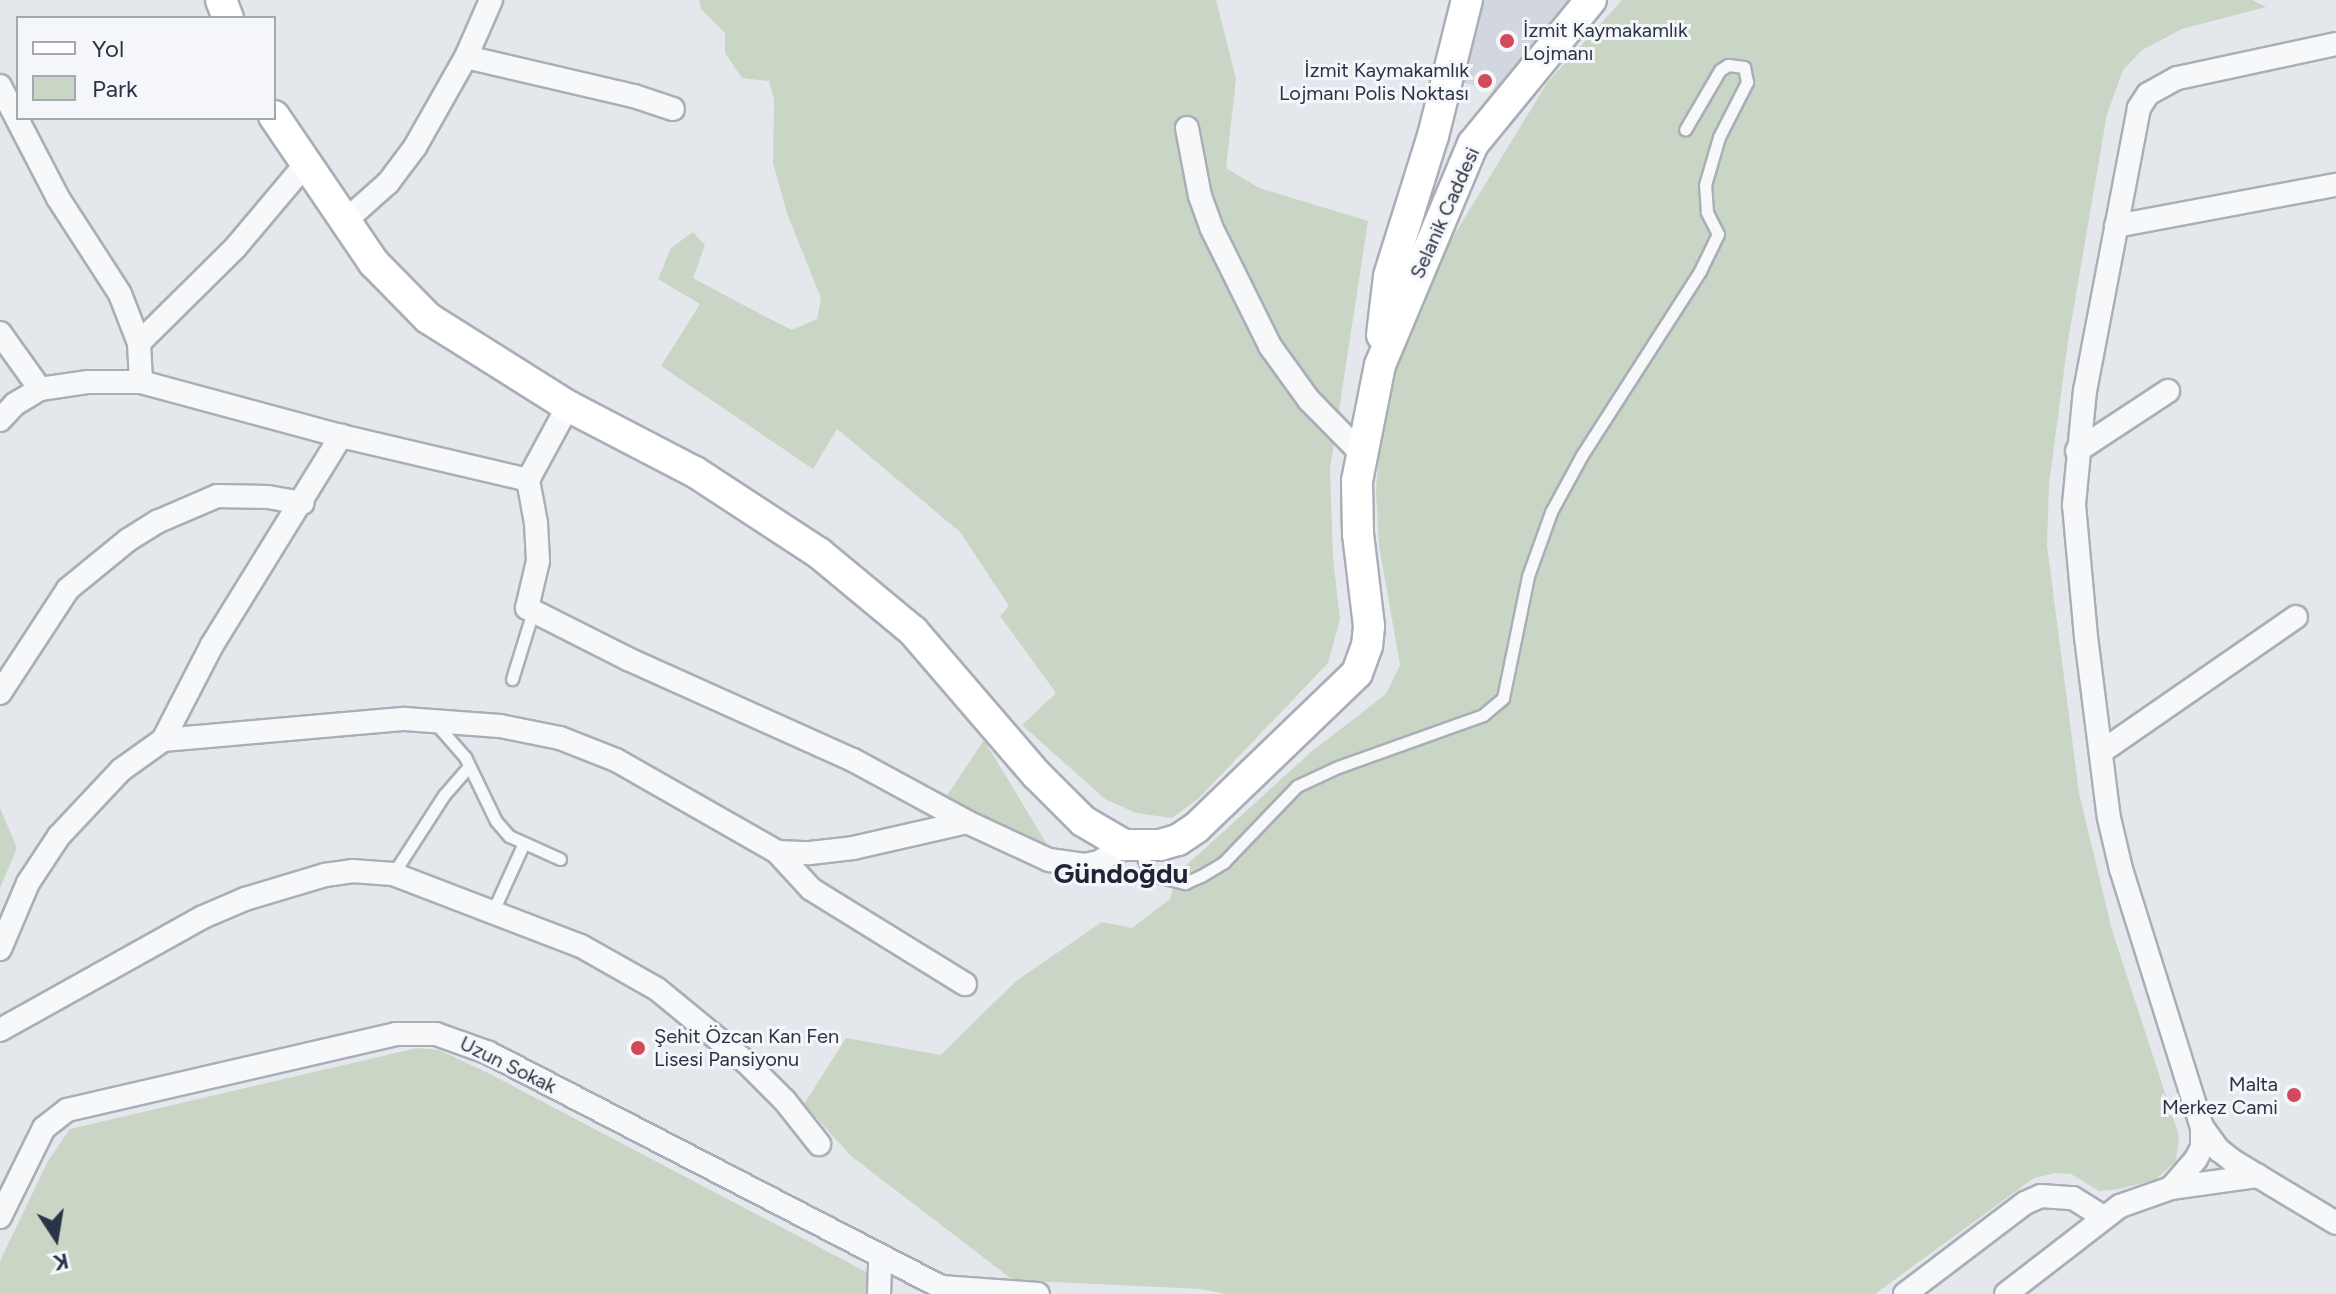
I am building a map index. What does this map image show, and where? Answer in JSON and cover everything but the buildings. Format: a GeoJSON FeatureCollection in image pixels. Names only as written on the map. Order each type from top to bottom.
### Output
{"type":"FeatureCollection","features":[{"type":"Feature","properties":{"kind":"street"},"geometry":{"type":"LineString","coordinates":[[344,222],[403,165],[466,57],[491,0]]}},
{"type":"Feature","properties":{"kind":"street"},"geometry":{"type":"LineString","coordinates":[[568,406],[528,480],[538,561],[527,608],[628,659],[853,760],[967,822],[1049,860],[1073,865],[1099,862],[1132,846],[1178,840],[1196,828],[1357,673],[1367,646],[1369,626],[1356,507],[1360,452],[1380,365],[1389,276],[1433,136],[1467,0]]}},
{"type":"Feature","properties":{"kind":"street","name":"Selanik Caddesi"},"geometry":{"type":"LineString","coordinates":[[1380,365],[1473,144],[1591,0]]}},
{"type":"Feature","properties":{"kind":"street"},"geometry":{"type":"LineString","coordinates":[[2171,1188],[2196,1159],[2202,1147],[2202,1127],[2121,869],[2101,752],[2075,530],[2077,451],[2134,124],[2148,94],[2177,78],[2336,44]]}},
{"type":"Feature","properties":{"kind":"street"},"geometry":{"type":"LineString","coordinates":[[466,57],[621,93],[673,109]]}},
{"type":"Feature","properties":{"kind":"street"},"geometry":{"type":"LineString","coordinates":[[0,86],[16,117]]}},
{"type":"Feature","properties":{"kind":"street"},"geometry":{"type":"LineString","coordinates":[[276,119],[344,222],[391,285],[428,318],[568,406],[695,472],[752,508],[867,591],[913,631],[957,678],[1037,775],[1083,821],[1132,846]]}},
{"type":"Feature","properties":{"kind":"street"},"geometry":{"type":"LineString","coordinates":[[18,120],[58,198],[120,294],[139,343],[141,382]]}},
{"type":"Feature","properties":{"kind":"street"},"geometry":{"type":"LineString","coordinates":[[1187,128],[1200,196],[1211,227],[1270,346],[1309,400],[1360,452]]}},
{"type":"Feature","properties":{"kind":"street"},"geometry":{"type":"LineString","coordinates":[[139,343],[235,248],[305,165]]}},
{"type":"Feature","properties":{"kind":"street"},"geometry":{"type":"LineString","coordinates":[[2116,226],[2336,185]]}},
{"type":"Feature","properties":{"kind":"street"},"geometry":{"type":"LineString","coordinates":[[0,333],[40,389]]}},
{"type":"Feature","properties":{"kind":"street"},"geometry":{"type":"LineString","coordinates":[[0,420],[15,404],[40,389],[88,382],[141,382],[341,436],[528,480]]}},
{"type":"Feature","properties":{"kind":"street"},"geometry":{"type":"LineString","coordinates":[[2077,451],[2168,391]]}},
{"type":"Feature","properties":{"kind":"street"},"geometry":{"type":"LineString","coordinates":[[0,949],[28,883],[59,836],[121,770],[163,740],[212,645],[341,436]]}},
{"type":"Feature","properties":{"kind":"street"},"geometry":{"type":"LineString","coordinates":[[0,693],[68,589],[128,540],[159,521],[217,496],[268,497],[302,503]]}},
{"type":"Feature","properties":{"kind":"street"},"geometry":{"type":"LineString","coordinates":[[2101,752],[2296,617]]}},
{"type":"Feature","properties":{"kind":"street"},"geometry":{"type":"LineString","coordinates":[[163,740],[430,719],[532,731],[587,748],[655,782],[777,852],[811,889],[965,984]]}},
{"type":"Feature","properties":{"kind":"street"},"geometry":{"type":"LineString","coordinates":[[777,852],[810,853],[853,848],[967,822]]}},
{"type":"Feature","properties":{"kind":"street"},"geometry":{"type":"LineString","coordinates":[[0,1030],[176,932],[245,899],[325,875],[352,871],[393,874],[581,946],[657,989],[746,1062],[785,1101],[819,1144]]}},
{"type":"Feature","properties":{"kind":"street","name":"Uzun Sokak"},"geometry":{"type":"LineString","coordinates":[[0,1217],[44,1128],[67,1110],[415,1033],[458,1040],[489,1053],[880,1257],[949,1289],[1038,1294]]}},
{"type":"Feature","properties":{"kind":"street"},"geometry":{"type":"LineString","coordinates":[[2202,1127],[2219,1150],[2336,1223]]}},
{"type":"Feature","properties":{"kind":"street"},"geometry":{"type":"LineString","coordinates":[[2006,1294],[2104,1217],[2133,1201],[2171,1188],[2260,1176]]}},
{"type":"Feature","properties":{"kind":"street"},"geometry":{"type":"LineString","coordinates":[[1905,1294],[2025,1203],[2041,1196],[2073,1198],[2104,1217]]}},
{"type":"Feature","properties":{"kind":"street"},"geometry":{"type":"LineString","coordinates":[[879,1294],[880,1257]]}},
{"type":"Feature","properties":{"kind":"lane"},"geometry":{"type":"LineString","coordinates":[[1132,846],[1156,876],[1185,883],[1224,862],[1297,786],[1338,767],[1483,715],[1503,698],[1528,576],[1551,512],[1582,455],[1700,271],[1718,234],[1707,212],[1705,185],[1719,137],[1747,82],[1744,67],[1728,65],[1720,70],[1685,130]]}},
{"type":"Feature","properties":{"kind":"lane"},"geometry":{"type":"LineString","coordinates":[[512,679],[533,611]]}},
{"type":"Feature","properties":{"kind":"lane"},"geometry":{"type":"LineString","coordinates":[[430,719],[453,740],[496,821],[523,845],[560,859]]}},
{"type":"Feature","properties":{"kind":"lane"},"geometry":{"type":"LineString","coordinates":[[393,874],[444,795],[469,766]]}},
{"type":"Feature","properties":{"kind":"lane"},"geometry":{"type":"LineString","coordinates":[[493,911],[523,845]]}},
{"type":"Feature","properties":{"kind":"shaded area","name":"İzmit Kaymakamlık Lojmanı"},"geometry":{"type":"Polygon","coordinates":[[[1483,0],[1570,0],[1506,94],[1461,82],[1483,0]]]}},
{"type":"Feature","properties":{"kind":"green space"},"geometry":{"type":"Polygon","coordinates":[[[699,0],[1216,0],[1236,79],[1226,168],[1259,188],[1368,221],[1330,469],[1333,558],[1340,619],[1328,663],[1199,798],[1172,818],[1136,813],[1105,799],[1022,725],[1056,693],[1000,616],[1009,606],[960,532],[837,429],[813,469],[661,366],[700,304],[658,279],[671,248],[693,232],[705,245],[693,278],[747,307],[792,330],[817,319],[821,298],[787,213],[773,163],[774,100],[769,81],[742,78],[725,53],[725,33],[702,10],[699,0]]]}},
{"type":"Feature","properties":{"kind":"green space"},"geometry":{"type":"Polygon","coordinates":[[[1622,0],[2252,0],[2266,7],[2182,29],[2142,50],[2123,70],[2107,114],[2068,341],[2049,484],[2047,545],[2079,793],[2112,930],[2179,1136],[2176,1161],[2155,1180],[2119,1189],[2099,1191],[2071,1174],[2055,1173],[2034,1178],[1875,1294],[1225,1294],[1201,1289],[1013,1280],[851,1156],[804,1104],[846,1038],[941,1055],[1016,981],[1102,922],[1132,928],[1170,899],[1178,873],[1311,752],[1386,694],[1400,665],[1379,546],[1376,490],[1382,421],[1407,333],[1434,268],[1547,83],[1622,0]]]}},
{"type":"Feature","properties":{"kind":"green space"},"geometry":{"type":"Polygon","coordinates":[[[984,740],[1051,851],[944,800],[984,740]]]}},
{"type":"Feature","properties":{"kind":"green space"},"geometry":{"type":"Polygon","coordinates":[[[0,808],[17,848],[0,888],[0,808]]]}},
{"type":"Feature","properties":{"kind":"green space"},"geometry":{"type":"Polygon","coordinates":[[[417,1048],[439,1050],[490,1074],[874,1276],[873,1294],[0,1294],[0,1261],[48,1161],[70,1129],[417,1048]]]}},
{"type":"Feature","properties":{"kind":"place","name":"İzmit Kaymakamlık Lojmanı"},"geometry":{"type":"Point","coordinates":[1507,41]}},
{"type":"Feature","properties":{"kind":"place","name":"İzmit Kaymakamlık Lojmanı Polis Noktası"},"geometry":{"type":"Point","coordinates":[1485,81]}},
{"type":"Feature","properties":{"kind":"place","name":"Şehit Özcan Kan Fen Lisesi Pansiyonu"},"geometry":{"type":"Point","coordinates":[638,1048]}},
{"type":"Feature","properties":{"kind":"place","name":"Malta Merkez Cami"},"geometry":{"type":"Point","coordinates":[2294,1095]}},
{"type":"Feature","properties":{"kind":"district","name":"Gündoğdu"},"geometry":{"type":"Point","coordinates":[1121,873]}}]}
